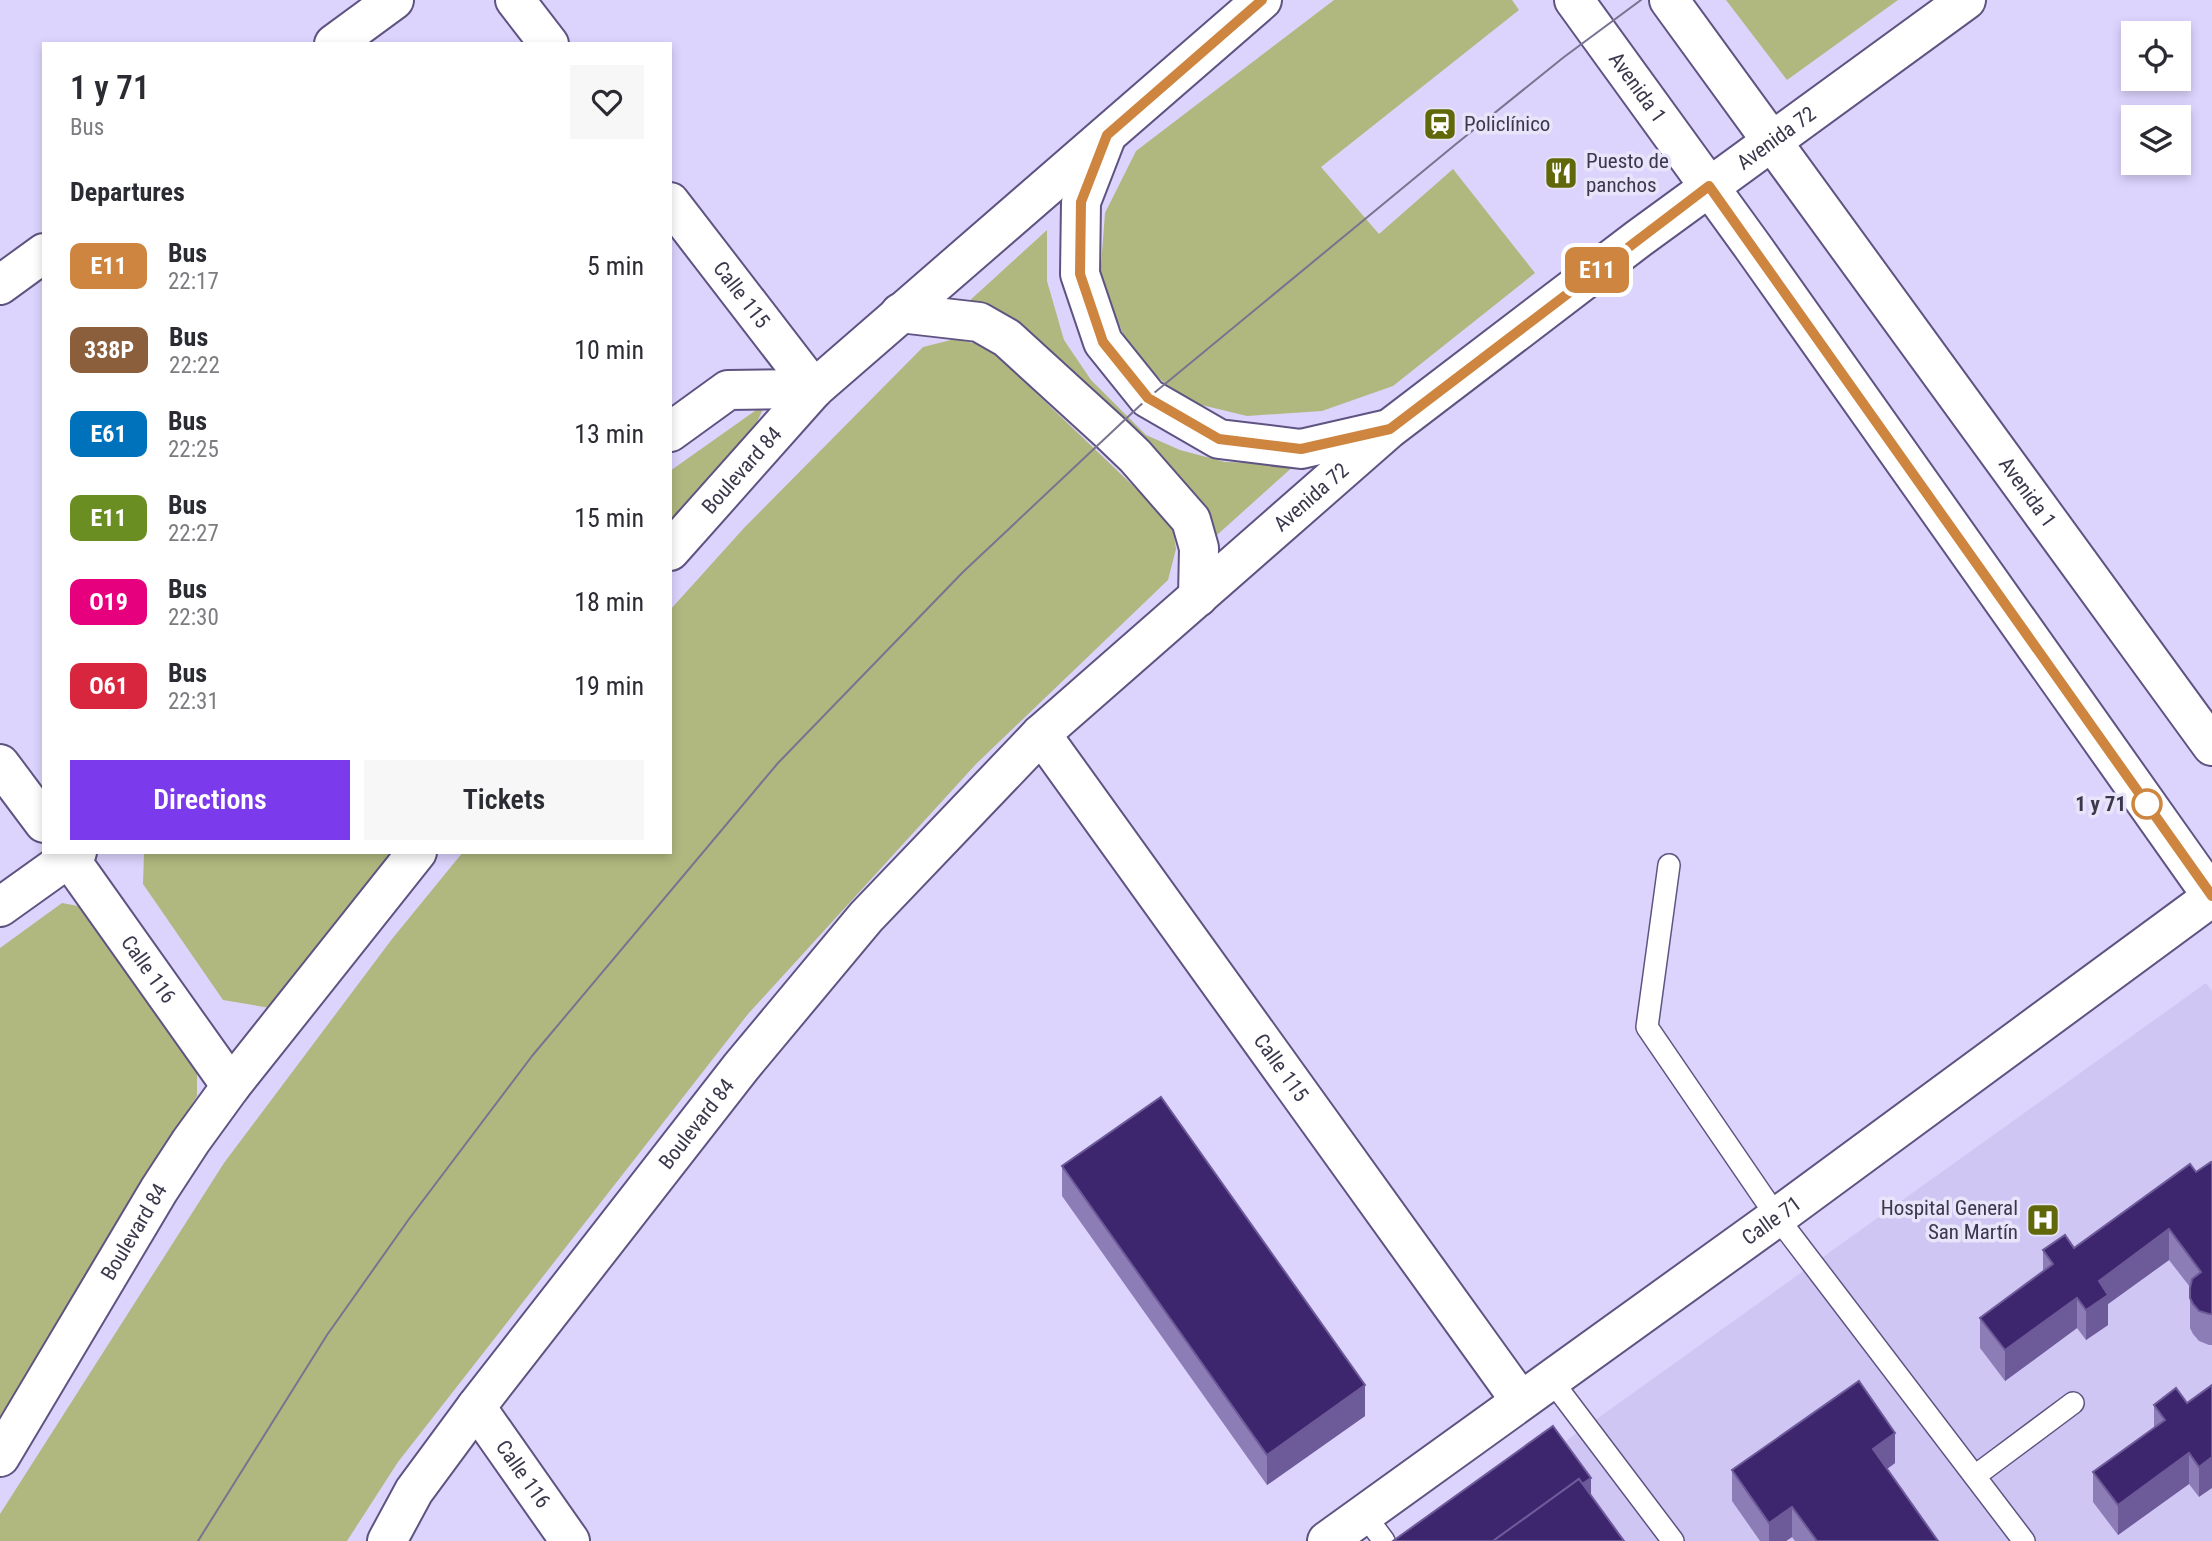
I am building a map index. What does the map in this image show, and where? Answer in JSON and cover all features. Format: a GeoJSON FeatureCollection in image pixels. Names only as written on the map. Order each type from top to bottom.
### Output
{"type":"FeatureCollection","features":[{"type":"Feature","properties":{"kind":"main road"},"geometry":{"type":"LineString","coordinates":[[337,42],[394,0]]}},
{"type":"Feature","properties":{"kind":"main road"},"geometry":{"type":"LineString","coordinates":[[515,0],[547,42]]}},
{"type":"Feature","properties":{"kind":"main road"},"geometry":{"type":"LineString","coordinates":[[672,431],[729,390],[814,389],[1262,0]]}},
{"type":"Feature","properties":{"kind":"main road","name":"Avenida 1"},"geometry":{"type":"LineString","coordinates":[[1574,0],[2212,896]]}},
{"type":"Feature","properties":{"kind":"main road","name":"Avenida 1"},"geometry":{"type":"LineString","coordinates":[[1669,0],[2212,746]]}},
{"type":"Feature","properties":{"kind":"main road","name":"Avenida 72"},"geometry":{"type":"LineString","coordinates":[[1041,734],[1390,429],[1709,186],[1966,0]]}},
{"type":"Feature","properties":{"kind":"main road"},"geometry":{"type":"LineString","coordinates":[[1107,135],[1081,202],[1080,274],[1103,342],[1148,398],[1219,439],[1301,449],[1390,429]]}},
{"type":"Feature","properties":{"kind":"main road","name":"Calle 115"},"geometry":{"type":"LineString","coordinates":[[672,205],[814,389]]}},
{"type":"Feature","properties":{"kind":"main road"},"geometry":{"type":"LineString","coordinates":[[0,285],[42,254]]}},
{"type":"Feature","properties":{"kind":"main road"},"geometry":{"type":"LineString","coordinates":[[900,313],[979,322],[1007,338],[1111,433],[1191,520],[1199,548],[1198,597]]}},
{"type":"Feature","properties":{"kind":"main road","name":"Boulevard 84"},"geometry":{"type":"LineString","coordinates":[[672,549],[814,389]]}},
{"type":"Feature","properties":{"kind":"main road","name":"Calle 115"},"geometry":{"type":"LineString","coordinates":[[1041,734],[1536,1391]]}},
{"type":"Feature","properties":{"kind":"main road","name":"Boulevard 84"},"geometry":{"type":"LineString","coordinates":[[387,1541],[414,1491],[476,1407],[741,1067],[866,917],[1041,734]]}},
{"type":"Feature","properties":{"kind":"main road"},"geometry":{"type":"LineString","coordinates":[[0,764],[42,820]]}},
{"type":"Feature","properties":{"kind":"main road"},"geometry":{"type":"LineString","coordinates":[[0,907],[70,854]]}},
{"type":"Feature","properties":{"kind":"main road","name":"Calle 116"},"geometry":{"type":"LineString","coordinates":[[70,854],[231,1086]]}},
{"type":"Feature","properties":{"kind":"main road","name":"Boulevard 84"},"geometry":{"type":"LineString","coordinates":[[0,1457],[159,1190],[231,1086],[415,854]]}},
{"type":"Feature","properties":{"kind":"main road","name":"Calle 71"},"geometry":{"type":"LineString","coordinates":[[1327,1541],[1374,1528],[1536,1391],[2212,896]]}},
{"type":"Feature","properties":{"kind":"main road","name":"Calle 116"},"geometry":{"type":"LineString","coordinates":[[476,1407],[570,1541]]}},
{"type":"Feature","properties":{"kind":"lane"},"geometry":{"type":"LineString","coordinates":[[1669,865],[1647,1027],[1777,1217],[2024,1541]]}},
{"type":"Feature","properties":{"kind":"lane"},"geometry":{"type":"LineString","coordinates":[[1536,1391],[1673,1541]]}},
{"type":"Feature","properties":{"kind":"lane"},"geometry":{"type":"LineString","coordinates":[[1975,1476],[2073,1403]]}},
{"type":"Feature","properties":{"kind":"shaded area","name":"Hospital General San Martín"},"geometry":{"type":"Polygon","coordinates":[[[2206,983],[2212,991],[2212,1541],[1426,1541],[2206,983]]]}},
{"type":"Feature","properties":{"kind":"green space"},"geometry":{"type":"Polygon","coordinates":[[[1334,0],[1512,0],[1519,10],[1321,167],[1379,234],[1453,169],[1535,273],[1393,386],[1322,411],[1247,416],[1185,401],[1152,372],[1124,336],[1100,279],[1105,213],[1136,151],[1334,0]]]}},
{"type":"Feature","properties":{"kind":"green space"},"geometry":{"type":"Polygon","coordinates":[[[1726,0],[1898,0],[1787,80],[1726,0]]]}},
{"type":"Feature","properties":{"kind":"green space"},"geometry":{"type":"Polygon","coordinates":[[[1047,230],[1047,281],[1064,340],[1091,380],[1146,435],[1180,450],[1225,462],[1296,464],[1217,535],[1201,504],[967,303],[1047,230]]]}},
{"type":"Feature","properties":{"kind":"green space"},"geometry":{"type":"Polygon","coordinates":[[[955,339],[987,346],[1172,523],[1176,549],[1168,580],[976,764],[748,1014],[398,1462],[347,1541],[0,1541],[0,1514],[224,1163],[392,939],[461,854],[672,854],[672,608],[744,528],[923,347],[955,339]]]}},
{"type":"Feature","properties":{"kind":"green space"},"geometry":{"type":"Polygon","coordinates":[[[766,403],[752,432],[672,523],[672,470],[766,403]]]}},
{"type":"Feature","properties":{"kind":"green space"},"geometry":{"type":"Polygon","coordinates":[[[144,854],[391,854],[270,1008],[223,1000],[143,884],[144,854]]]}},
{"type":"Feature","properties":{"kind":"green space"},"geometry":{"type":"Polygon","coordinates":[[[62,903],[89,908],[197,1062],[197,1096],[0,1417],[0,948],[62,903]]]}},
{"type":"Feature","properties":{"kind":"building"},"geometry":{"type":"Polygon","coordinates":[[[1161,1097],[1365,1385],[1267,1455],[1062,1166],[1161,1097]]]}},
{"type":"Feature","properties":{"kind":"building"},"geometry":{"type":"Polygon","coordinates":[[[2211,1162],[2212,1314],[2199,1311],[2193,1304],[2190,1298],[2192,1279],[2201,1272],[2169,1229],[2099,1281],[2108,1295],[2086,1310],[2077,1298],[2005,1350],[1980,1318],[2053,1264],[2043,1250],[2065,1235],[2074,1248],[2190,1164],[2196,1172],[2211,1162]]]}},
{"type":"Feature","properties":{"kind":"building"},"geometry":{"type":"Polygon","coordinates":[[[1859,1381],[1895,1433],[1873,1449],[1938,1541],[1817,1541],[1792,1507],[1769,1523],[1732,1470],[1859,1381]]]}},
{"type":"Feature","properties":{"kind":"building"},"geometry":{"type":"Polygon","coordinates":[[[2212,1385],[2212,1457],[2199,1467],[2189,1453],[2118,1505],[2093,1472],[2165,1420],[2154,1405],[2176,1388],[2187,1403],[2212,1385]]]}},
{"type":"Feature","properties":{"kind":"building"},"geometry":{"type":"Polygon","coordinates":[[[1553,1426],[1591,1478],[1582,1484],[1579,1479],[1493,1541],[1393,1541],[1553,1426]]]}},
{"type":"Feature","properties":{"kind":"building"},"geometry":{"type":"Polygon","coordinates":[[[1579,1479],[1624,1541],[1493,1541],[1579,1479]]]}},
{"type":"Feature","properties":{"kind":"tram line"},"geometry":{"type":"LineString","coordinates":[[198,1541],[327,1335],[409,1219],[532,1056],[778,763],[963,572],[1148,398],[1456,144],[1564,57],[1641,0]]}},
{"type":"Feature","properties":{"kind":"bus line","name":"E11"},"geometry":{"type":"LineString","coordinates":[[1262,0],[1107,135],[1081,202],[1080,274],[1103,342],[1148,398],[1219,439],[1301,449],[1390,429],[1709,186],[2212,896]]}},
{"type":"Feature","properties":{"kind":"place","name":"Policlínico"},"geometry":{"type":"Point","coordinates":[1440,124]}},
{"type":"Feature","properties":{"kind":"place","name":"Puesto de panchos"},"geometry":{"type":"Point","coordinates":[1561,173]}},
{"type":"Feature","properties":{"kind":"place","name":"1 y 71"},"geometry":{"type":"Point","coordinates":[2147,804]}},
{"type":"Feature","properties":{"kind":"place","name":"Hospital General San Martín"},"geometry":{"type":"Point","coordinates":[2043,1220]}}]}
